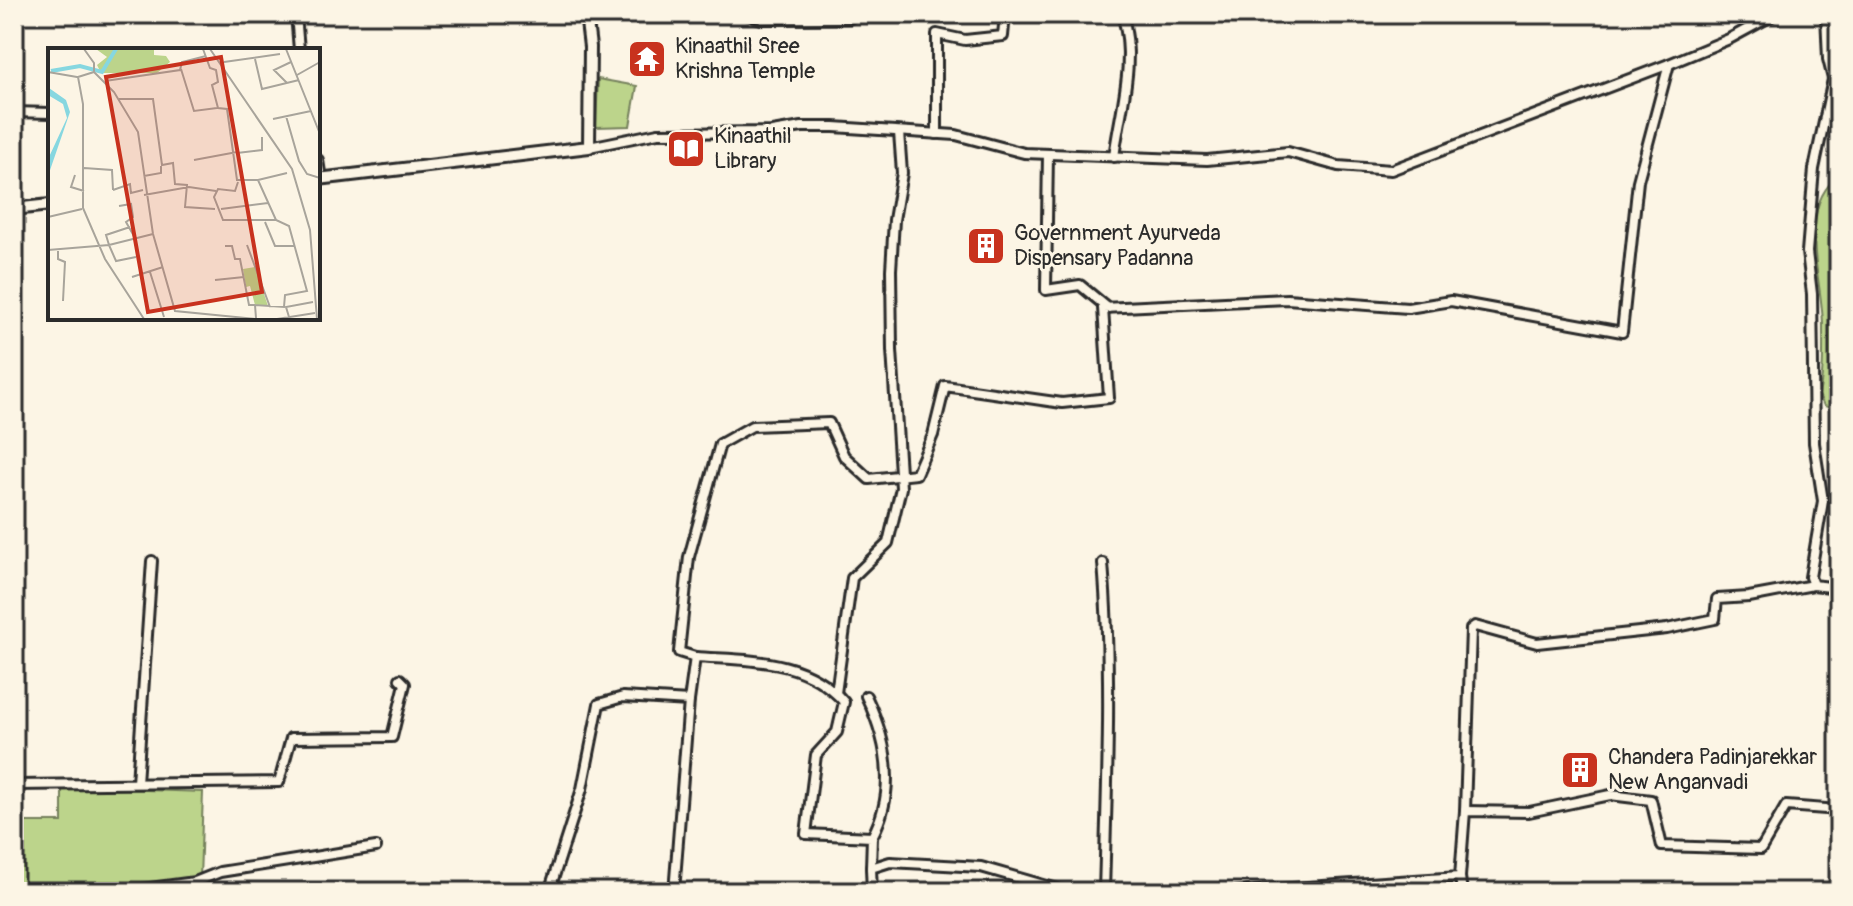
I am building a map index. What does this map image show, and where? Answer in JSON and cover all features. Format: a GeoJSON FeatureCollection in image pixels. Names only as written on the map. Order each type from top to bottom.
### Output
{"type":"FeatureCollection","features":[{"type":"Feature","properties":{"kind":"main road"},"geometry":{"type":"LineString","coordinates":[[320,179],[589,147],[590,47],[586,14]]}},
{"type":"Feature","properties":{"kind":"main road"},"geometry":{"type":"LineString","coordinates":[[14,209],[48,205]]}},
{"type":"Feature","properties":{"kind":"street"},"geometry":{"type":"LineString","coordinates":[[296,14],[299,48]]}},
{"type":"Feature","properties":{"kind":"street"},"geometry":{"type":"LineString","coordinates":[[746,14],[762,19],[850,18],[854,14]]}},
{"type":"Feature","properties":{"kind":"street"},"geometry":{"type":"LineString","coordinates":[[937,134],[937,34],[965,40],[1003,36],[1005,14]]}},
{"type":"Feature","properties":{"kind":"street"},"geometry":{"type":"LineString","coordinates":[[1114,157],[1127,80],[1128,35],[1122,14]]}},
{"type":"Feature","properties":{"kind":"street"},"geometry":{"type":"LineString","coordinates":[[589,147],[658,133],[772,132],[802,127],[956,135],[1008,151],[1048,154],[1207,160],[1288,152],[1338,166],[1391,170],[1669,64],[1729,39],[1775,14]]}},
{"type":"Feature","properties":{"kind":"street"},"geometry":{"type":"LineString","coordinates":[[1813,585],[1812,559],[1823,501],[1814,443],[1812,306],[1807,252],[1814,169],[1833,79],[1828,59],[1826,14]]}},
{"type":"Feature","properties":{"kind":"street"},"geometry":{"type":"LineString","coordinates":[[872,837],[806,834],[816,755],[837,732],[844,702],[836,693],[793,666],[695,657],[679,652],[689,557],[720,444],[752,426],[829,423],[844,456],[869,479],[916,474],[933,435],[945,386],[1062,403],[1109,398],[1103,308],[1287,299],[1408,308],[1451,301],[1622,332],[1638,181],[1669,64]]}},
{"type":"Feature","properties":{"kind":"street"},"geometry":{"type":"LineString","coordinates":[[14,112],[48,113]]}},
{"type":"Feature","properties":{"kind":"street"},"geometry":{"type":"LineString","coordinates":[[836,693],[852,578],[888,543],[901,488],[892,350],[891,270],[894,220],[902,173],[899,132]]}},
{"type":"Feature","properties":{"kind":"street"},"geometry":{"type":"LineString","coordinates":[[1048,154],[1046,290],[1080,285],[1108,308]]}},
{"type":"Feature","properties":{"kind":"street"},"geometry":{"type":"LineString","coordinates":[[137,783],[152,561]]}},
{"type":"Feature","properties":{"kind":"street"},"geometry":{"type":"LineString","coordinates":[[1103,563],[1108,624],[1109,762],[1104,892]]}},
{"type":"Feature","properties":{"kind":"street"},"geometry":{"type":"LineString","coordinates":[[1462,892],[1460,877],[1471,629],[1475,626],[1537,643],[1667,629],[1715,619],[1717,599],[1749,597],[1813,585],[1839,588]]}},
{"type":"Feature","properties":{"kind":"street"},"geometry":{"type":"LineString","coordinates":[[674,892],[695,657]]}},
{"type":"Feature","properties":{"kind":"street"},"geometry":{"type":"LineString","coordinates":[[14,785],[279,782],[291,738],[392,737],[404,701],[405,684],[400,679]]}},
{"type":"Feature","properties":{"kind":"street"},"geometry":{"type":"LineString","coordinates":[[866,696],[882,732],[888,780],[885,810],[872,837],[872,892]]}},
{"type":"Feature","properties":{"kind":"street"},"geometry":{"type":"LineString","coordinates":[[549,892],[582,789],[599,704],[623,697],[689,701]]}},
{"type":"Feature","properties":{"kind":"street"},"geometry":{"type":"LineString","coordinates":[[1465,811],[1529,812],[1610,795],[1651,800],[1662,846],[1761,849],[1786,806],[1839,810]]}},
{"type":"Feature","properties":{"kind":"street"},"geometry":{"type":"LineString","coordinates":[[102,892],[195,882],[220,872],[376,847]]}},
{"type":"Feature","properties":{"kind":"street"},"geometry":{"type":"LineString","coordinates":[[871,868],[890,862],[981,867],[1068,892]]}},
{"type":"Feature","properties":{"kind":"street"},"geometry":{"type":"LineString","coordinates":[[1232,892],[1460,877]]}},
{"type":"Feature","properties":{"kind":"green space"},"geometry":{"type":"Polygon","coordinates":[[[598,79],[637,86],[630,126],[596,127],[598,79]]]}},
{"type":"Feature","properties":{"kind":"green space"},"geometry":{"type":"Polygon","coordinates":[[[1839,176],[1839,410],[1824,406],[1819,395],[1823,326],[1814,246],[1818,206],[1826,189],[1839,176]]]}},
{"type":"Feature","properties":{"kind":"green space"},"geometry":{"type":"Polygon","coordinates":[[[62,787],[203,792],[200,879],[80,892],[14,892],[14,822],[62,822],[62,787]]]}},
{"type":"Feature","properties":{"kind":"railway"},"geometry":{"type":"LineString","coordinates":[[1816,892],[1839,881]]}},
{"type":"Feature","properties":{"kind":"place","name":"Kinaathil Sree Krishna Temple"},"geometry":{"type":"Point","coordinates":[647,59]}},
{"type":"Feature","properties":{"kind":"place","name":"Kinaathil Library"},"geometry":{"type":"Point","coordinates":[686,149]}},
{"type":"Feature","properties":{"kind":"place","name":"Government Ayurveda Dispensary Padanna"},"geometry":{"type":"Point","coordinates":[986,246]}},
{"type":"Feature","properties":{"kind":"place","name":"Chandera Padinjarekkar New Anganvadi"},"geometry":{"type":"Point","coordinates":[1580,770]}}]}
